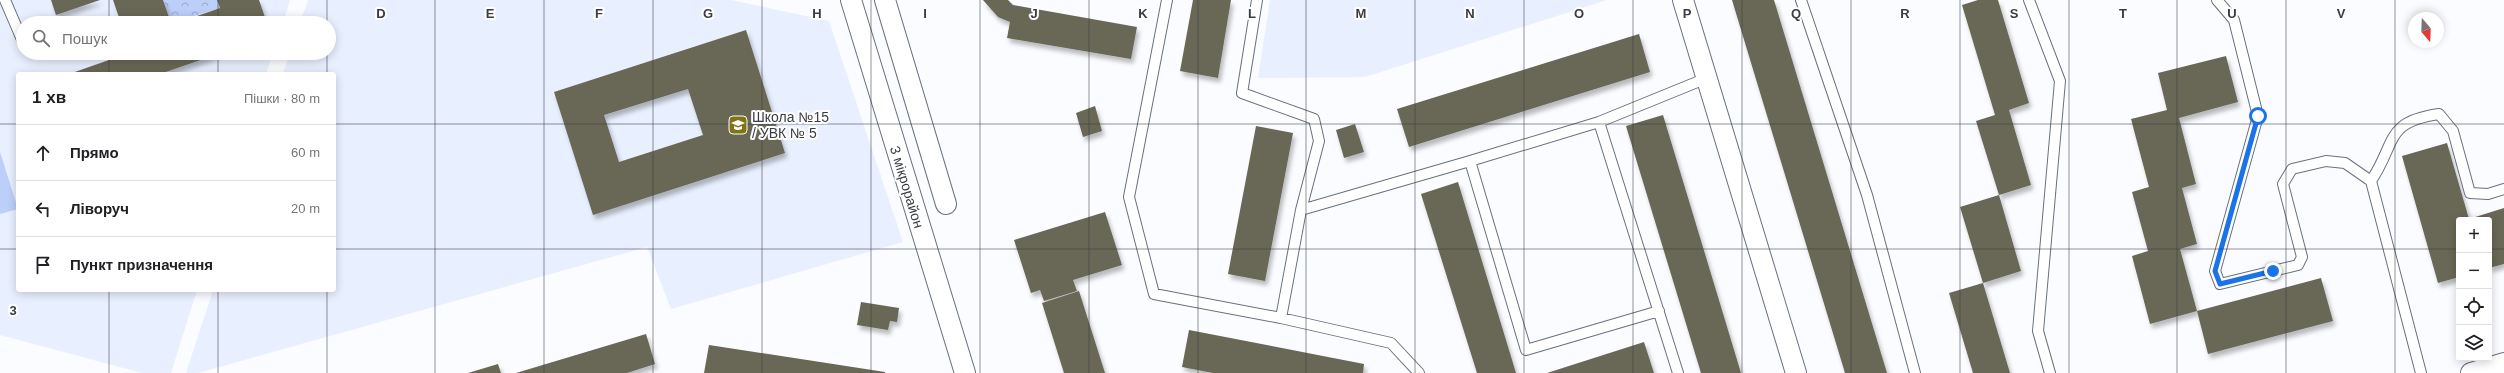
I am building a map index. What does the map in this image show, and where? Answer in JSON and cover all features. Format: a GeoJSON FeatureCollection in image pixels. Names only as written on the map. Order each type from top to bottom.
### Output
{"type":"FeatureCollection","features":[{"type":"Feature","properties":{"kind":"street","name":"3 мікрорайон"},"geometry":{"type":"LineString","coordinates":[[851,0],[965,373]]}},
{"type":"Feature","properties":{"kind":"street"},"geometry":{"type":"LineString","coordinates":[[885,0],[946,204]]}},
{"type":"Feature","properties":{"kind":"street"},"geometry":{"type":"LineString","coordinates":[[1683,0],[1796,373]]}},
{"type":"Feature","properties":{"kind":"street"},"geometry":{"type":"LineString","coordinates":[[2471,373],[2504,364]]}},
{"type":"Feature","properties":{"kind":"lane"},"geometry":{"type":"LineString","coordinates":[[5,0],[16,26]]}},
{"type":"Feature","properties":{"kind":"lane"},"geometry":{"type":"LineString","coordinates":[[1167,0],[1129,196],[1154,294],[1280,318],[1391,343],[1418,373]]}},
{"type":"Feature","properties":{"kind":"lane"},"geometry":{"type":"LineString","coordinates":[[1257,0],[1242,93],[1314,119],[1319,141],[1300,210],[1280,318]]}},
{"type":"Feature","properties":{"kind":"lane"},"geometry":{"type":"LineString","coordinates":[[1801,0],[1867,195],[1915,373]]}},
{"type":"Feature","properties":{"kind":"lane"},"geometry":{"type":"LineString","coordinates":[[2029,0],[2060,81],[2038,331],[2050,373]]}},
{"type":"Feature","properties":{"kind":"lane"},"geometry":{"type":"LineString","coordinates":[[2217,0],[2234,20],[2258,116],[2215,271],[2220,284],[2298,265],[2302,257],[2283,184],[2292,169],[2326,161],[2345,163],[2371,181],[2421,373]]}},
{"type":"Feature","properties":{"kind":"lane"},"geometry":{"type":"LineString","coordinates":[[1300,210],[1599,122],[1707,78]]}},
{"type":"Feature","properties":{"kind":"lane"},"geometry":{"type":"LineString","coordinates":[[2371,181],[2380,167],[2393,134],[2408,121],[2440,114],[2453,131],[2470,193],[2488,194],[2504,189]]}},
{"type":"Feature","properties":{"kind":"lane"},"geometry":{"type":"LineString","coordinates":[[1599,122],[1678,373]]}},
{"type":"Feature","properties":{"kind":"lane"},"geometry":{"type":"LineString","coordinates":[[1470,161],[1526,350],[1659,311]]}},
{"type":"Feature","properties":{"kind":"shaded area"},"geometry":{"type":"Polygon","coordinates":[[[0,0],[290,0],[285,16],[16,16],[16,60],[271,60],[267,72],[16,72],[16,292],[196,292],[171,373],[142,373],[0,335],[0,0]]]}},
{"type":"Feature","properties":{"kind":"shaded area"},"geometry":{"type":"Polygon","coordinates":[[[308,0],[731,0],[829,21],[903,242],[671,309],[647,247],[198,373],[186,373],[212,292],[336,292],[336,72],[284,72],[288,60],[336,60],[336,16],[302,16],[308,0]]]}},
{"type":"Feature","properties":{"kind":"shaded area"},"geometry":{"type":"Polygon","coordinates":[[[1270,0],[1607,0],[1365,77],[1258,78],[1270,0]]]}},
{"type":"Feature","properties":{"kind":"green space"},"geometry":{"type":"Polygon","coordinates":[[[163,0],[217,0],[220,8],[194,16],[169,16],[163,0]]]}},
{"type":"Feature","properties":{"kind":"green space"},"geometry":{"type":"Polygon","coordinates":[[[0,152],[16,203],[16,210],[0,214],[0,152]]]}},
{"type":"Feature","properties":{"kind":"building"},"geometry":{"type":"Polygon","coordinates":[[[51,0],[100,0],[56,15],[51,0]]]}},
{"type":"Feature","properties":{"kind":"building"},"geometry":{"type":"Polygon","coordinates":[[[113,0],[163,0],[169,16],[119,16],[113,0]]]}},
{"type":"Feature","properties":{"kind":"building"},"geometry":{"type":"Polygon","coordinates":[[[217,0],[259,0],[265,16],[197,16],[220,8],[217,0]]]}},
{"type":"Feature","properties":{"kind":"building"},"geometry":{"type":"Polygon","coordinates":[[[983,0],[1008,0],[1013,5],[1137,27],[1131,59],[1007,38],[1010,22],[998,17],[983,0]]]}},
{"type":"Feature","properties":{"kind":"building"},"geometry":{"type":"Polygon","coordinates":[[[1193,0],[1231,0],[1218,78],[1180,71],[1193,0]]]}},
{"type":"Feature","properties":{"kind":"building"},"geometry":{"type":"Polygon","coordinates":[[[1732,0],[1774,0],[1887,373],[1845,373],[1732,0]]]}},
{"type":"Feature","properties":{"kind":"building"},"geometry":{"type":"Polygon","coordinates":[[[1978,0],[1998,0],[2029,103],[2009,110],[2031,185],[1999,195],[1976,121],[1995,115],[1962,5],[1978,0]]]}},
{"type":"Feature","properties":{"kind":"building","name":"Школа №15 / УВК № 5"},"geometry":{"type":"Polygon","coordinates":[[[746,30],[785,153],[593,215],[554,92],[746,30]],[[688,89],[604,115],[619,162],[703,135],[688,89]]]}},
{"type":"Feature","properties":{"kind":"building"},"geometry":{"type":"Polygon","coordinates":[[[1639,34],[1650,72],[1409,147],[1397,109],[1639,34]]]}},
{"type":"Feature","properties":{"kind":"building"},"geometry":{"type":"Polygon","coordinates":[[[2226,56],[2238,102],[2179,118],[2196,184],[2182,188],[2197,244],[2180,249],[2197,311],[2150,324],[2132,256],[2148,251],[2132,192],[2149,187],[2131,119],[2167,110],[2158,73],[2226,56]]]}},
{"type":"Feature","properties":{"kind":"building"},"geometry":{"type":"Polygon","coordinates":[[[109,60],[201,60],[166,72],[75,72],[109,60]]]}},
{"type":"Feature","properties":{"kind":"building"},"geometry":{"type":"Polygon","coordinates":[[[1095,106],[1102,131],[1083,137],[1076,113],[1095,106]]]}},
{"type":"Feature","properties":{"kind":"building"},"geometry":{"type":"Polygon","coordinates":[[[1663,115],[1741,373],[1701,373],[1626,126],[1663,115]]]}},
{"type":"Feature","properties":{"kind":"building"},"geometry":{"type":"Polygon","coordinates":[[[1355,124],[1364,152],[1344,158],[1336,130],[1355,124]]]}},
{"type":"Feature","properties":{"kind":"building"},"geometry":{"type":"Polygon","coordinates":[[[1256,126],[1293,133],[1265,281],[1228,274],[1256,126]]]}},
{"type":"Feature","properties":{"kind":"building"},"geometry":{"type":"Polygon","coordinates":[[[2447,143],[2468,217],[2456,217],[2456,278],[2438,283],[2402,156],[2447,143]]]}},
{"type":"Feature","properties":{"kind":"building"},"geometry":{"type":"Polygon","coordinates":[[[1458,182],[1516,373],[1477,373],[1421,194],[1458,182]]]}},
{"type":"Feature","properties":{"kind":"building"},"geometry":{"type":"Polygon","coordinates":[[[1999,195],[2021,271],[1983,283],[1960,207],[1999,195]]]}},
{"type":"Feature","properties":{"kind":"building"},"geometry":{"type":"Polygon","coordinates":[[[2504,208],[2504,264],[2492,267],[2492,217],[2475,217],[2504,208]]]}},
{"type":"Feature","properties":{"kind":"building"},"geometry":{"type":"Polygon","coordinates":[[[1105,212],[1122,265],[1073,280],[1077,291],[1044,301],[1040,290],[1031,293],[1014,240],[1105,212]]]}},
{"type":"Feature","properties":{"kind":"building"},"geometry":{"type":"Polygon","coordinates":[[[2321,278],[2333,321],[2208,354],[2197,311],[2321,278]]]}},
{"type":"Feature","properties":{"kind":"building"},"geometry":{"type":"Polygon","coordinates":[[[1983,283],[2010,373],[1973,373],[1949,293],[1983,283]]]}},
{"type":"Feature","properties":{"kind":"building"},"geometry":{"type":"Polygon","coordinates":[[[1079,291],[1105,373],[1064,373],[1042,303],[1079,291]]]}},
{"type":"Feature","properties":{"kind":"building"},"geometry":{"type":"Polygon","coordinates":[[[861,302],[899,308],[897,322],[890,321],[888,330],[857,325],[861,302]]]}},
{"type":"Feature","properties":{"kind":"building"},"geometry":{"type":"Polygon","coordinates":[[[1189,330],[1364,364],[1363,373],[1213,373],[1182,367],[1189,330]]]}},
{"type":"Feature","properties":{"kind":"building"},"geometry":{"type":"Polygon","coordinates":[[[646,334],[655,364],[627,373],[516,373],[646,334]]]}},
{"type":"Feature","properties":{"kind":"building"},"geometry":{"type":"Polygon","coordinates":[[[1644,342],[1654,373],[1547,373],[1644,342]]]}},
{"type":"Feature","properties":{"kind":"building"},"geometry":{"type":"Polygon","coordinates":[[[709,345],[885,372],[885,373],[704,373],[709,345]]]}},
{"type":"Feature","properties":{"kind":"building"},"geometry":{"type":"Polygon","coordinates":[[[498,364],[501,373],[468,373],[498,364]]]}},
{"type":"Feature","properties":{"kind":"place","name":"Школа №15 / УВК № 5"},"geometry":{"type":"Point","coordinates":[738,125]}},
{"type":"Feature","properties":{"kind":"route"},"geometry":{"type":"LineString","coordinates":[[2258,116],[2215,271],[2220,284],[2273,271]]}}]}
